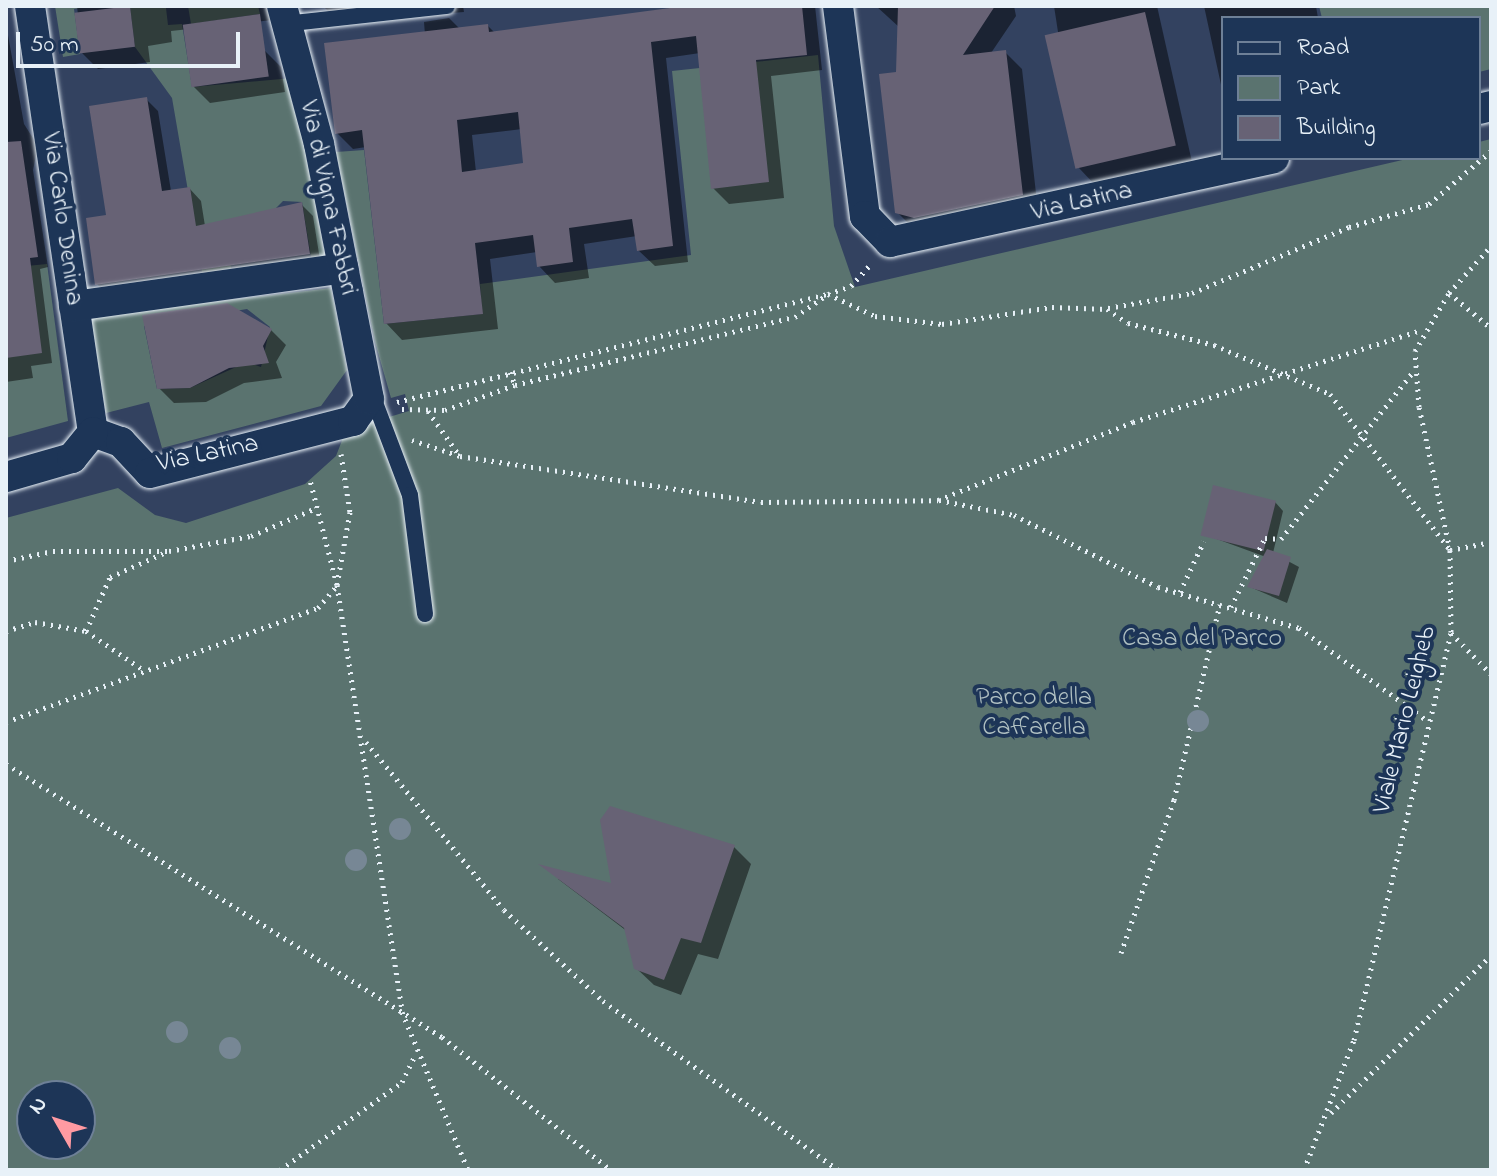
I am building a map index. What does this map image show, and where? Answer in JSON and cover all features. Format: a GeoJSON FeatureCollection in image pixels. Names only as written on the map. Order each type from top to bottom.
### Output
{"type":"FeatureCollection","features":[{"type":"Feature","properties":{"kind":"street","name":"Via Carlo Denina"},"geometry":{"type":"LineString","coordinates":[[30,6],[93,432]]}},
{"type":"Feature","properties":{"kind":"street","name":"Via Latina"},"geometry":{"type":"LineString","coordinates":[[838,6],[865,216],[890,242],[1265,160]]}},
{"type":"Feature","properties":{"kind":"street","name":"Via di Vigna Fabbri"},"geometry":{"type":"LineString","coordinates":[[283,15],[371,390]]}},
{"type":"Feature","properties":{"kind":"street"},"geometry":{"type":"LineString","coordinates":[[74,306],[343,268]]}},
{"type":"Feature","properties":{"kind":"street","name":"Via Latina"},"geometry":{"type":"LineString","coordinates":[[93,432],[121,442],[150,473],[353,421],[371,390]]}},
{"type":"Feature","properties":{"kind":"street"},"geometry":{"type":"LineString","coordinates":[[6,477],[72,458],[93,432]]}},
{"type":"Feature","properties":{"kind":"lane"},"geometry":{"type":"LineString","coordinates":[[283,15],[447,6]]}},
{"type":"Feature","properties":{"kind":"lane"},"geometry":{"type":"LineString","coordinates":[[371,390],[410,495],[425,614]]}},
{"type":"Feature","properties":{"kind":"path"},"geometry":{"type":"LineString","coordinates":[[828,294],[875,316],[942,324],[1052,307],[1107,309],[1192,293],[1349,227],[1429,204],[1480,160]]}},
{"type":"Feature","properties":{"kind":"path","name":"Viale Mario Leigheb"},"geometry":{"type":"LineString","coordinates":[[1304,1170],[1330,1114],[1425,719],[1451,632],[1450,550],[1413,372],[1422,330],[1449,293],[1491,246]]}},
{"type":"Feature","properties":{"kind":"path"},"geometry":{"type":"LineString","coordinates":[[406,400],[851,286]]}},
{"type":"Feature","properties":{"kind":"path"},"geometry":{"type":"LineString","coordinates":[[1449,293],[1491,328]]}},
{"type":"Feature","properties":{"kind":"path"},"geometry":{"type":"LineString","coordinates":[[408,407],[427,410],[515,385],[795,317],[828,294]]}},
{"type":"Feature","properties":{"kind":"path"},"geometry":{"type":"LineString","coordinates":[[1107,309],[1128,323],[1283,371],[1330,394],[1450,550],[1491,542]]}},
{"type":"Feature","properties":{"kind":"path"},"geometry":{"type":"LineString","coordinates":[[938,500],[1283,371],[1350,358],[1422,330]]}},
{"type":"Feature","properties":{"kind":"path"},"geometry":{"type":"LineString","coordinates":[[510,372],[515,385]]}},
{"type":"Feature","properties":{"kind":"path"},"geometry":{"type":"LineString","coordinates":[[1231,607],[1265,538],[1281,539],[1413,372]]}},
{"type":"Feature","properties":{"kind":"path"},"geometry":{"type":"LineString","coordinates":[[427,410],[460,456]]}},
{"type":"Feature","properties":{"kind":"path"},"geometry":{"type":"LineString","coordinates":[[388,432],[460,456],[761,502],[938,500],[1014,515],[1093,558],[1180,592],[1299,628],[1425,719]]}},
{"type":"Feature","properties":{"kind":"path"},"geometry":{"type":"LineString","coordinates":[[6,722],[142,669],[318,608],[337,585],[350,512],[340,449]]}},
{"type":"Feature","properties":{"kind":"path"},"geometry":{"type":"LineString","coordinates":[[310,480],[337,585],[365,741],[402,1012],[415,1053],[468,1170]]}},
{"type":"Feature","properties":{"kind":"path"},"geometry":{"type":"LineString","coordinates":[[6,561],[53,551],[169,551],[251,536],[316,508]]}},
{"type":"Feature","properties":{"kind":"path"},"geometry":{"type":"LineString","coordinates":[[1180,592],[1204,541]]}},
{"type":"Feature","properties":{"kind":"path"},"geometry":{"type":"LineString","coordinates":[[86,631],[110,577],[169,551]]}},
{"type":"Feature","properties":{"kind":"path"},"geometry":{"type":"LineString","coordinates":[[1121,953],[1174,800],[1220,604]]}},
{"type":"Feature","properties":{"kind":"path"},"geometry":{"type":"LineString","coordinates":[[6,631],[35,622],[86,631],[142,669]]}},
{"type":"Feature","properties":{"kind":"path"},"geometry":{"type":"LineString","coordinates":[[1451,632],[1491,674]]}},
{"type":"Feature","properties":{"kind":"path"},"geometry":{"type":"LineString","coordinates":[[365,741],[504,910],[603,1001],[838,1170]]}},
{"type":"Feature","properties":{"kind":"path"},"geometry":{"type":"LineString","coordinates":[[6,764],[402,1012],[611,1170]]}},
{"type":"Feature","properties":{"kind":"path"},"geometry":{"type":"LineString","coordinates":[[1330,1114],[1491,955]]}},
{"type":"Feature","properties":{"kind":"path"},"geometry":{"type":"LineString","coordinates":[[280,1170],[402,1082],[415,1053]]}},
{"type":"Feature","properties":{"kind":"green space"},"geometry":{"type":"Polygon","coordinates":[[[55,6],[91,6],[74,9],[80,54],[63,57],[55,6]]]}},
{"type":"Feature","properties":{"kind":"green space"},"geometry":{"type":"Polygon","coordinates":[[[130,6],[179,6],[166,8],[168,25],[182,24],[192,87],[292,78],[326,261],[312,263],[302,202],[283,201],[272,212],[224,221],[232,274],[203,278],[172,98],[135,47],[130,6]]]}},
{"type":"Feature","properties":{"kind":"green space"},"geometry":{"type":"Polygon","coordinates":[[[188,6],[258,6],[260,14],[191,24],[188,6]]]}},
{"type":"Feature","properties":{"kind":"green space"},"geometry":{"type":"Polygon","coordinates":[[[1319,6],[1491,6],[1491,69],[1481,72],[1481,16],[1322,16],[1319,6]]]}},
{"type":"Feature","properties":{"kind":"green space","name":"Parco della Caffarella"},"geometry":{"type":"Polygon","coordinates":[[[818,55],[834,226],[855,287],[1402,160],[1481,160],[1481,142],[1491,139],[1491,1170],[6,1170],[6,518],[118,488],[155,515],[186,523],[305,484],[336,456],[346,430],[409,411],[405,394],[391,398],[375,342],[336,152],[364,150],[384,324],[482,314],[480,284],[691,255],[672,71],[818,55]]]}},
{"type":"Feature","properties":{"kind":"green space"},"geometry":{"type":"Polygon","coordinates":[[[47,264],[68,421],[6,438],[6,268],[47,264]]]}},
{"type":"Feature","properties":{"kind":"green space"},"geometry":{"type":"Polygon","coordinates":[[[331,288],[347,370],[321,406],[162,448],[149,402],[106,413],[89,316],[331,288]],[[247,309],[144,326],[157,389],[190,388],[247,362],[261,367],[270,327],[247,309]]]}},
{"type":"Feature","properties":{"kind":"building"},"geometry":{"type":"Polygon","coordinates":[[[130,6],[135,47],[79,54],[74,13],[130,6]]]}},
{"type":"Feature","properties":{"kind":"building"},"geometry":{"type":"Polygon","coordinates":[[[685,6],[802,6],[807,55],[756,60],[769,182],[711,189],[696,36],[651,42],[673,246],[637,251],[632,219],[569,228],[573,262],[537,267],[533,235],[475,243],[483,314],[384,324],[362,130],[335,134],[324,43],[488,24],[489,32],[685,6]],[[518,112],[457,120],[462,172],[523,163],[518,112]]]}},
{"type":"Feature","properties":{"kind":"building"},"geometry":{"type":"Polygon","coordinates":[[[898,6],[995,6],[963,55],[1006,50],[1023,195],[914,218],[895,213],[879,74],[896,72],[898,6]]]}},
{"type":"Feature","properties":{"kind":"building"},"geometry":{"type":"Polygon","coordinates":[[[1145,12],[1176,145],[1075,169],[1045,35],[1145,12]]]}},
{"type":"Feature","properties":{"kind":"building"},"geometry":{"type":"Polygon","coordinates":[[[260,14],[269,76],[192,87],[183,25],[260,14]]]}},
{"type":"Feature","properties":{"kind":"building"},"geometry":{"type":"Polygon","coordinates":[[[147,97],[162,191],[190,187],[196,226],[302,202],[310,254],[95,285],[86,218],[106,215],[89,106],[147,97]]]}},
{"type":"Feature","properties":{"kind":"building"},"geometry":{"type":"Polygon","coordinates":[[[21,141],[38,257],[30,258],[42,353],[6,358],[6,142],[21,141]]]}},
{"type":"Feature","properties":{"kind":"building"},"geometry":{"type":"Polygon","coordinates":[[[227,303],[272,329],[263,346],[269,363],[229,368],[190,388],[157,389],[142,315],[227,303]]]}},
{"type":"Feature","properties":{"kind":"building"},"geometry":{"type":"Polygon","coordinates":[[[1213,485],[1276,501],[1263,551],[1200,535],[1213,485]]]}},
{"type":"Feature","properties":{"kind":"building"},"geometry":{"type":"Polygon","coordinates":[[[1267,549],[1291,557],[1279,596],[1247,587],[1267,549]]]}},
{"type":"Feature","properties":{"kind":"building"},"geometry":{"type":"Polygon","coordinates":[[[610,806],[735,845],[701,943],[681,938],[664,980],[634,969],[624,928],[538,864],[611,883],[600,820],[610,806]]]}},
{"type":"Feature","properties":{"kind":"park label","name":"Casa del Parco"},"geometry":{"type":"Point","coordinates":[1202,640]}}]}
